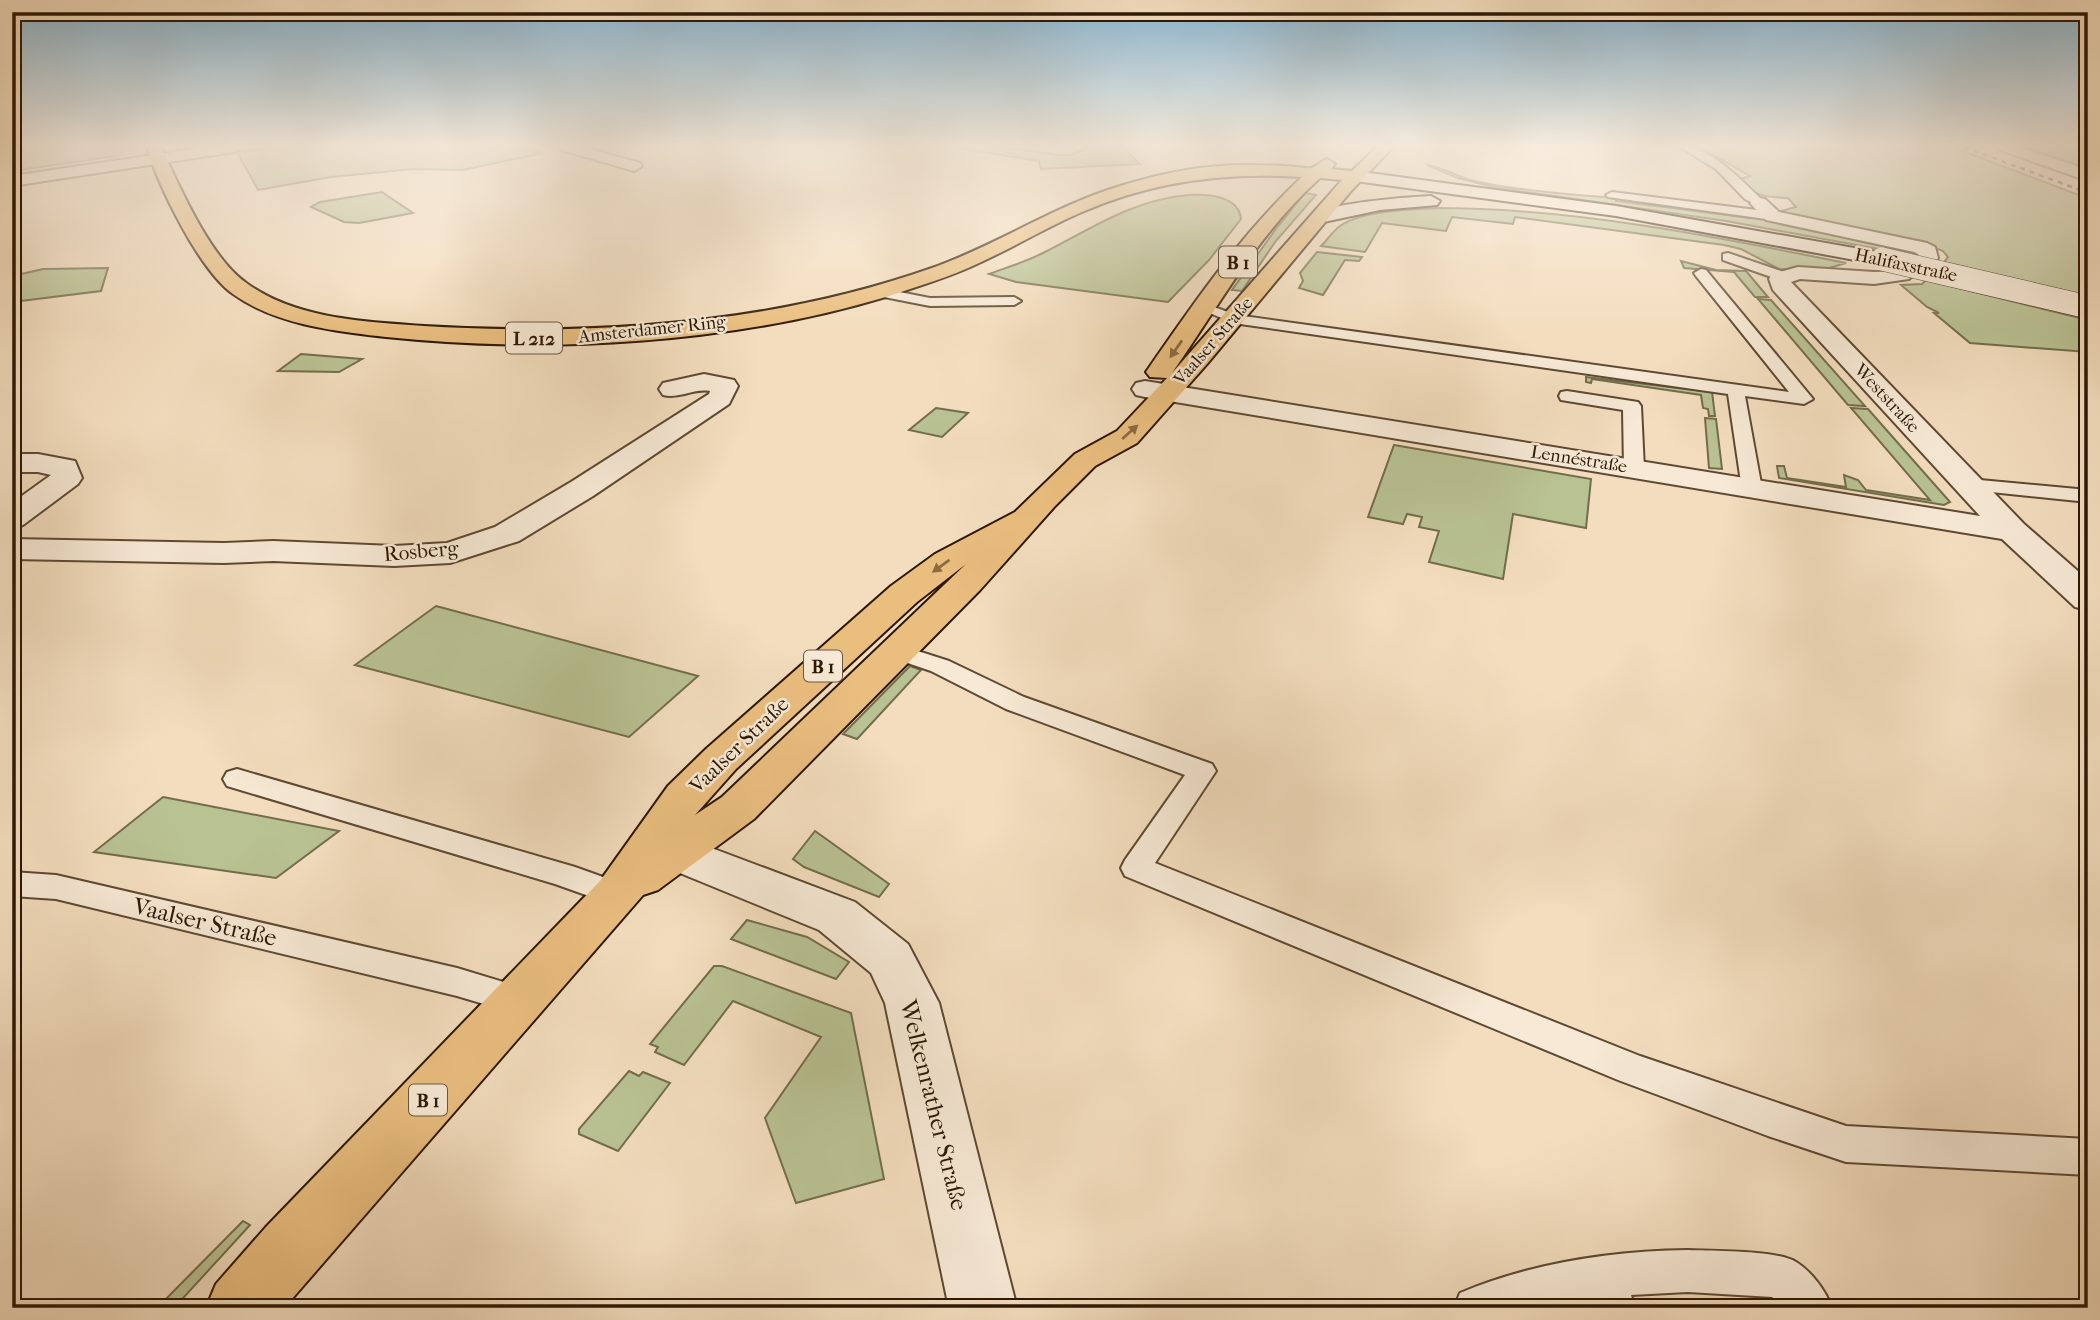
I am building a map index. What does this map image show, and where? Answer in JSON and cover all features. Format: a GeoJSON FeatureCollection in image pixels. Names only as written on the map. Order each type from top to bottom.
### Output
{"type":"FeatureCollection","features":[{"type":"Feature","properties":{"kind":"main road","name":"Amsterdamer Ring"},"geometry":{"type":"LineString","coordinates":[[187,209],[226,277],[254,298],[299,315],[362,328],[441,335],[528,338],[579,337],[726,322],[820,306],[879,292],[979,257],[1076,209]]}},
{"type":"Feature","properties":{"kind":"main road","name":"Vaalser Straße"},"geometry":{"type":"LineString","coordinates":[[240,1308],[617,894],[664,848],[738,808],[968,583],[1022,520],[1085,460],[1127,437],[1157,391],[1174,352],[1268,211],[1273,209]]}},
{"type":"Feature","properties":{"kind":"main road","name":"Vaalser Straße"},"geometry":{"type":"LineString","coordinates":[[1157,391],[1233,319],[1319,217],[1321,209]]}},
{"type":"Feature","properties":{"kind":"main road","name":"Vaalser Straße"},"geometry":{"type":"LineString","coordinates":[[664,848],[684,797],[721,759],[873,622],[947,561],[1022,520]]}},
{"type":"Feature","properties":{"kind":"street"},"geometry":{"type":"LineString","coordinates":[[1319,217],[1369,209]]}},
{"type":"Feature","properties":{"kind":"street","name":"Halifaxstraße"},"geometry":{"type":"LineString","coordinates":[[1578,209],[1681,222],[1882,259],[2088,307]]}},
{"type":"Feature","properties":{"kind":"street"},"geometry":{"type":"LineString","coordinates":[[1766,209],[1907,243],[1928,251],[1928,258]]}},
{"type":"Feature","properties":{"kind":"street"},"geometry":{"type":"LineString","coordinates":[[1782,276],[1798,273],[1874,278],[1902,275]]}},
{"type":"Feature","properties":{"kind":"street","name":"Weststraße"},"geometry":{"type":"LineString","coordinates":[[1782,276],[1781,285],[2012,531],[2088,599]]}},
{"type":"Feature","properties":{"kind":"street","name":"Rosberg"},"geometry":{"type":"LineString","coordinates":[[12,549],[224,553],[274,551],[394,556],[450,552],[507,534],[582,489],[720,398],[725,386],[704,382],[671,389]]}},
{"type":"Feature","properties":{"kind":"street","name":"Lennéstraße"},"geometry":{"type":"LineString","coordinates":[[1157,391],[2012,531]]}},
{"type":"Feature","properties":{"kind":"street"},"geometry":{"type":"LineString","coordinates":[[12,463],[64,467],[67,478],[12,518]]}},
{"type":"Feature","properties":{"kind":"street","name":"Welkenrather Straße"},"geometry":{"type":"LineString","coordinates":[[664,848],[837,916],[890,959],[912,1003],[983,1308]]}},
{"type":"Feature","properties":{"kind":"lane"},"geometry":{"type":"LineString","coordinates":[[1762,209],[1766,209]]}},
{"type":"Feature","properties":{"kind":"lane"},"geometry":{"type":"LineString","coordinates":[[1728,257],[1782,276]]}},
{"type":"Feature","properties":{"kind":"lane"},"geometry":{"type":"LineString","coordinates":[[1203,307],[1233,319],[1598,366],[1804,399],[1701,273]]}},
{"type":"Feature","properties":{"kind":"lane"},"geometry":{"type":"LineString","coordinates":[[879,292],[930,302],[1014,301]]}},
{"type":"Feature","properties":{"kind":"lane"},"geometry":{"type":"LineString","coordinates":[[1736,390],[1752,489]]}},
{"type":"Feature","properties":{"kind":"lane"},"geometry":{"type":"LineString","coordinates":[[1567,396],[1632,406],[1634,469]]}},
{"type":"Feature","properties":{"kind":"lane"},"geometry":{"type":"LineString","coordinates":[[1969,485],[2088,496]]}},
{"type":"Feature","properties":{"kind":"lane"},"geometry":{"type":"LineString","coordinates":[[899,652],[940,666],[1015,703],[1202,771],[1136,868],[1632,1069],[1768,1119],[1846,1144],[2088,1157]]}},
{"type":"Feature","properties":{"kind":"lane"},"geometry":{"type":"LineString","coordinates":[[237,779],[564,874],[617,894]]}},
{"type":"Feature","properties":{"kind":"lane","name":"Vaalser Straße"},"geometry":{"type":"LineString","coordinates":[[12,884],[56,887],[443,979],[518,1000]]}},
{"type":"Feature","properties":{"kind":"lane"},"geometry":{"type":"LineString","coordinates":[[1475,1308],[1539,1289],[1609,1292],[1676,1270],[1782,1277],[1811,1308]]}},
{"type":"Feature","properties":{"kind":"green space"},"geometry":{"type":"Polygon","coordinates":[[[315,209],[407,209],[413,213],[359,223],[344,222],[315,209]]]}},
{"type":"Feature","properties":{"kind":"green space"},"geometry":{"type":"Polygon","coordinates":[[[1131,209],[1237,209],[1241,219],[1209,260],[1168,302],[1016,282],[989,274],[1038,255],[1131,209]]]}},
{"type":"Feature","properties":{"kind":"green space"},"geometry":{"type":"Polygon","coordinates":[[[1292,209],[1304,209],[1275,242],[1242,291],[1232,290],[1292,209]]]}},
{"type":"Feature","properties":{"kind":"green space"},"geometry":{"type":"Polygon","coordinates":[[[1468,209],[1541,213],[1696,234],[1846,263],[1822,270],[1779,269],[1741,249],[1724,245],[1515,217],[1513,224],[1452,217],[1446,231],[1382,223],[1365,252],[1321,246],[1332,233],[1349,221],[1387,212],[1468,209]]]}},
{"type":"Feature","properties":{"kind":"green space"},"geometry":{"type":"Polygon","coordinates":[[[1641,209],[1676,209],[1750,218],[1752,214],[1904,248],[1906,251],[1905,254],[1726,221],[1641,209]]]}},
{"type":"Feature","properties":{"kind":"green space"},"geometry":{"type":"Polygon","coordinates":[[[1790,209],[2088,209],[2088,296],[1944,262],[1948,257],[1943,251],[1922,243],[1790,216],[1781,211],[1790,209]]]}},
{"type":"Feature","properties":{"kind":"green space"},"geometry":{"type":"Polygon","coordinates":[[[1317,252],[1362,257],[1359,261],[1345,260],[1323,295],[1299,288],[1303,281],[1300,273],[1317,252]]]}},
{"type":"Feature","properties":{"kind":"green space"},"geometry":{"type":"Polygon","coordinates":[[[1681,261],[1716,270],[1746,271],[1768,297],[1755,297],[1734,272],[1684,268],[1681,261]]]}},
{"type":"Feature","properties":{"kind":"green space"},"geometry":{"type":"Polygon","coordinates":[[[108,268],[101,291],[12,302],[12,276],[43,269],[108,268]]]}},
{"type":"Feature","properties":{"kind":"green space"},"geometry":{"type":"Polygon","coordinates":[[[1926,280],[2088,320],[2088,352],[1970,343],[1934,313],[1939,313],[1927,307],[1901,285],[1922,284],[1926,280]]]}},
{"type":"Feature","properties":{"kind":"green space"},"geometry":{"type":"Polygon","coordinates":[[[1758,299],[1771,300],[1865,406],[1848,405],[1758,299]]]}},
{"type":"Feature","properties":{"kind":"green space"},"geometry":{"type":"Polygon","coordinates":[[[301,354],[362,359],[339,372],[278,371],[301,354]]]}},
{"type":"Feature","properties":{"kind":"green space"},"geometry":{"type":"Polygon","coordinates":[[[1586,377],[1712,392],[1715,416],[1709,416],[1708,409],[1703,408],[1701,395],[1592,379],[1591,383],[1586,382],[1586,377]]]}},
{"type":"Feature","properties":{"kind":"green space"},"geometry":{"type":"Polygon","coordinates":[[[936,408],[968,413],[942,437],[909,430],[936,408]]]}},
{"type":"Feature","properties":{"kind":"green space"},"geometry":{"type":"Polygon","coordinates":[[[1851,408],[1868,409],[1950,502],[1944,505],[1779,478],[1777,466],[1784,466],[1787,478],[1846,487],[1844,475],[1858,480],[1866,490],[1930,500],[1851,408]]]}},
{"type":"Feature","properties":{"kind":"green space"},"geometry":{"type":"Polygon","coordinates":[[[1705,418],[1716,419],[1722,469],[1709,468],[1705,418]]]}},
{"type":"Feature","properties":{"kind":"green space"},"geometry":{"type":"Polygon","coordinates":[[[1394,445],[1591,479],[1586,528],[1513,514],[1503,579],[1429,562],[1439,531],[1419,527],[1422,517],[1407,514],[1403,524],[1368,517],[1394,445]]]}},
{"type":"Feature","properties":{"kind":"green space"},"geometry":{"type":"Polygon","coordinates":[[[436,606],[698,676],[629,737],[355,665],[436,606]]]}},
{"type":"Feature","properties":{"kind":"green space"},"geometry":{"type":"Polygon","coordinates":[[[910,666],[921,670],[857,739],[843,734],[910,666]]]}},
{"type":"Feature","properties":{"kind":"green space"},"geometry":{"type":"Polygon","coordinates":[[[163,797],[339,831],[276,878],[94,852],[163,797]]]}},
{"type":"Feature","properties":{"kind":"green space"},"geometry":{"type":"Polygon","coordinates":[[[815,831],[889,884],[879,897],[804,867],[793,859],[815,831]]]}},
{"type":"Feature","properties":{"kind":"green space"},"geometry":{"type":"Polygon","coordinates":[[[747,920],[807,937],[849,962],[836,979],[731,939],[747,920]]]}},
{"type":"Feature","properties":{"kind":"green space"},"geometry":{"type":"Polygon","coordinates":[[[714,966],[722,966],[851,1013],[884,1179],[796,1203],[765,1118],[821,1037],[733,1001],[684,1065],[655,1052],[658,1047],[650,1044],[714,966]]]}},
{"type":"Feature","properties":{"kind":"green space"},"geometry":{"type":"Polygon","coordinates":[[[629,1071],[639,1076],[643,1072],[670,1083],[618,1151],[579,1134],[579,1129],[629,1071]]]}},
{"type":"Feature","properties":{"kind":"green space"},"geometry":{"type":"Polygon","coordinates":[[[243,1221],[250,1225],[174,1308],[157,1308],[243,1221]]]}}]}
